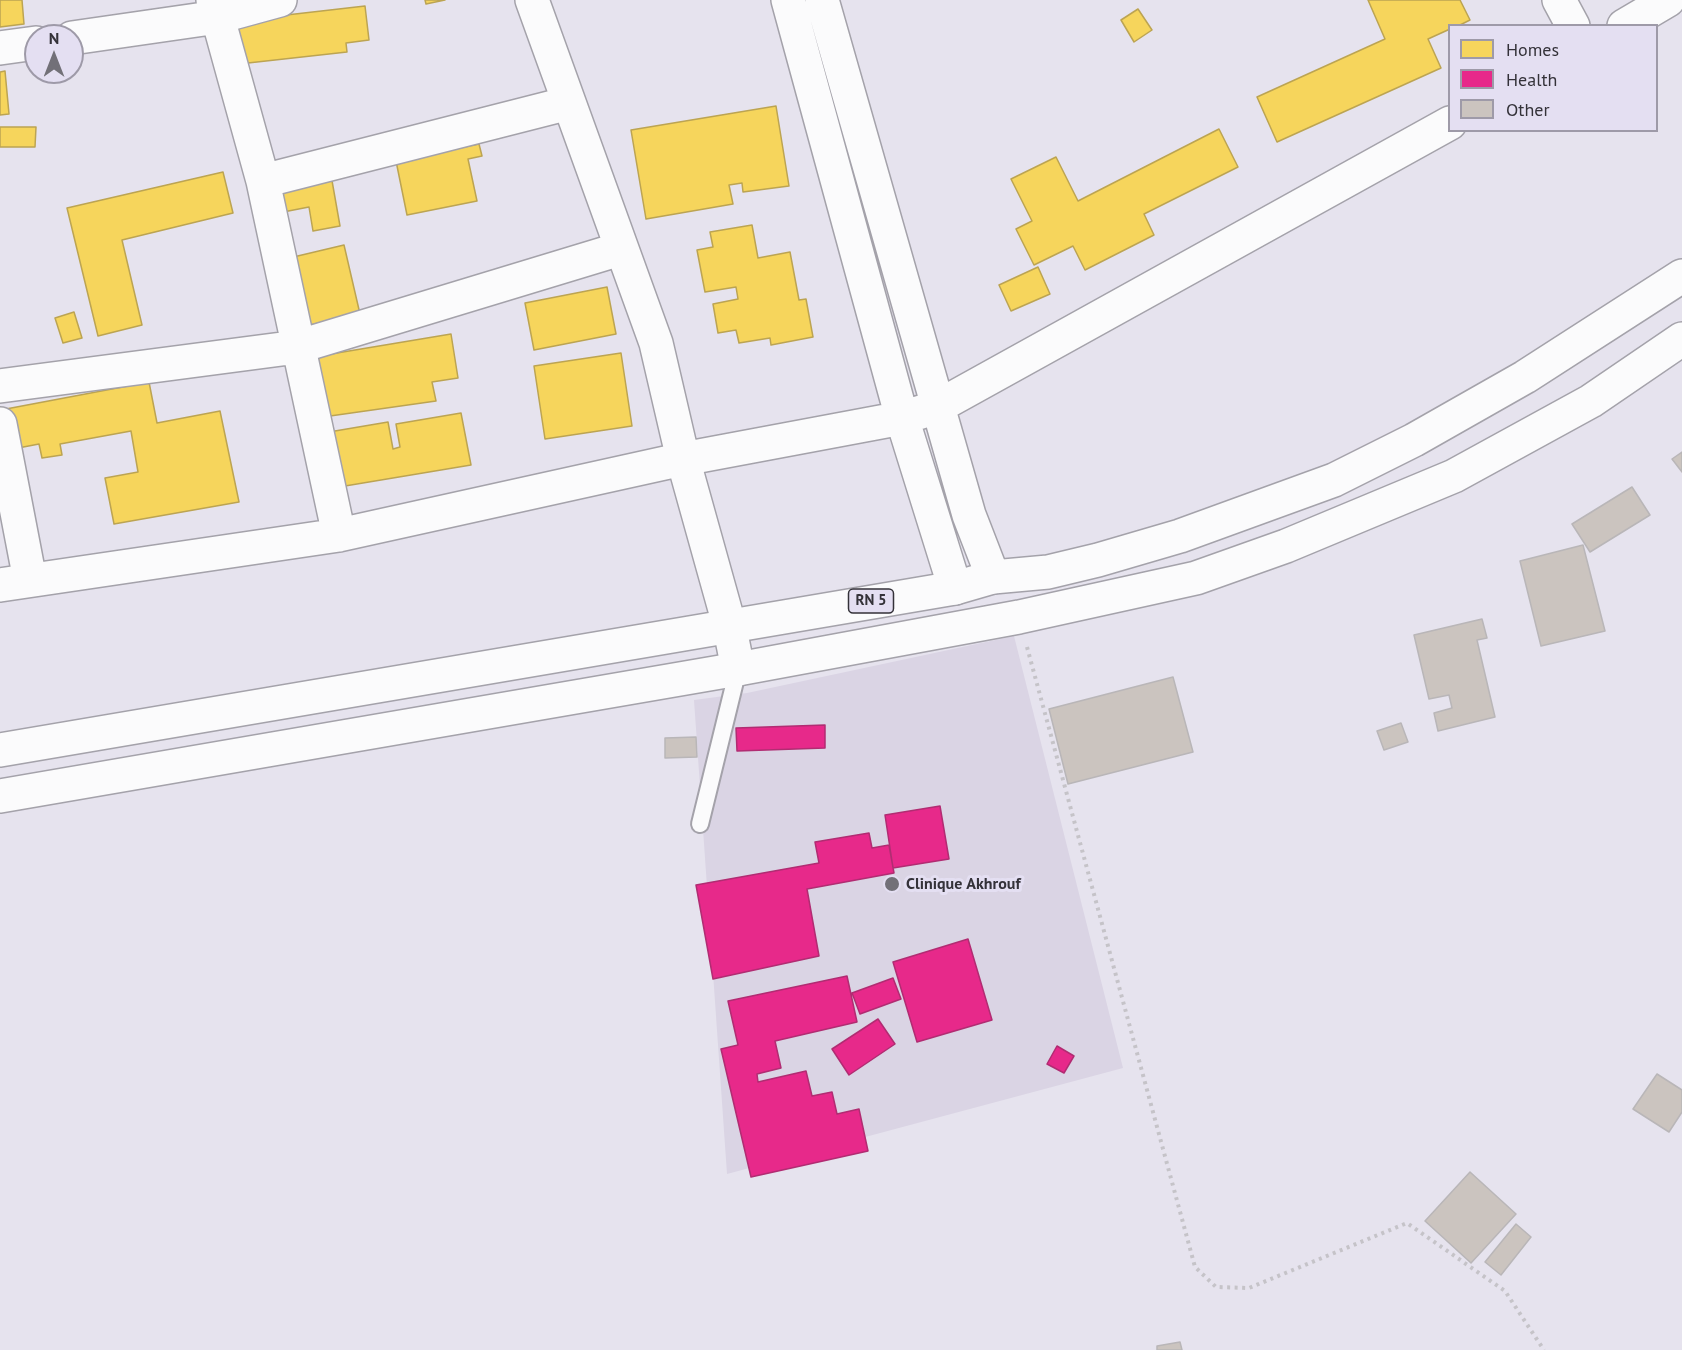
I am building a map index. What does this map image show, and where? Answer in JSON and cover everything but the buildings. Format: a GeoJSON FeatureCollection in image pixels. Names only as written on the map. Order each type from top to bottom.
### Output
{"type":"FeatureCollection","features":[{"type":"Feature","properties":{"kind":"main road"},"geometry":{"type":"LineString","coordinates":[[84,35],[215,8],[280,0]]}},
{"type":"Feature","properties":{"kind":"main road"},"geometry":{"type":"LineString","coordinates":[[532,0],[620,249],[656,343],[683,459],[729,624],[738,669]]}},
{"type":"Feature","properties":{"kind":"main road"},"geometry":{"type":"LineString","coordinates":[[788,0],[902,418],[955,588]]}},
{"type":"Feature","properties":{"kind":"main road"},"geometry":{"type":"LineString","coordinates":[[822,0],[969,515],[993,577]]}},
{"type":"Feature","properties":{"kind":"main road"},"geometry":{"type":"LineString","coordinates":[[1559,0],[1572,24]]}},
{"type":"Feature","properties":{"kind":"main road"},"geometry":{"type":"LineString","coordinates":[[1627,24],[1668,0]]}},
{"type":"Feature","properties":{"kind":"main road"},"geometry":{"type":"LineString","coordinates":[[215,8],[263,181],[339,536]]}},
{"type":"Feature","properties":{"kind":"main road"},"geometry":{"type":"LineString","coordinates":[[0,48],[24,45]]}},
{"type":"Feature","properties":{"kind":"main road"},"geometry":{"type":"LineString","coordinates":[[263,181],[569,103]]}},
{"type":"Feature","properties":{"kind":"main road"},"geometry":{"type":"LineString","coordinates":[[0,424],[15,583],[339,536],[683,459],[902,418],[937,407],[1448,124]]}},
{"type":"Feature","properties":{"kind":"main road"},"geometry":{"type":"LineString","coordinates":[[0,386],[297,347],[620,249]]}},
{"type":"Feature","properties":{"kind":"main road","name":"RN 5"},"geometry":{"type":"LineString","coordinates":[[0,750],[729,624],[955,588],[993,577],[1048,572],[1098,560],[1190,532],[1334,480],[1414,440],[1525,377],[1682,276]]}},
{"type":"Feature","properties":{"kind":"main road"},"geometry":{"type":"LineString","coordinates":[[0,796],[738,669],[1019,617],[1196,578],[1286,546],[1454,476],[1591,401],[1682,339]]}},
{"type":"Feature","properties":{"kind":"lane"},"geometry":{"type":"LineString","coordinates":[[700,824],[738,669]]}},
{"type":"Feature","properties":{"kind":"path"},"geometry":{"type":"LineString","coordinates":[[1019,617],[1195,1267],[1216,1287],[1249,1288],[1407,1222],[1505,1291],[1544,1350]]}},
{"type":"Feature","properties":{"kind":"shaded area","name":"Clinique Akhrouf"},"geometry":{"type":"Polygon","coordinates":[[[1014,636],[1123,1068],[727,1174],[694,700],[747,693],[1014,636]]]}},
{"type":"Feature","properties":{"kind":"place","name":"Clinique Akhrouf"},"geometry":{"type":"Point","coordinates":[892,884]}}]}
